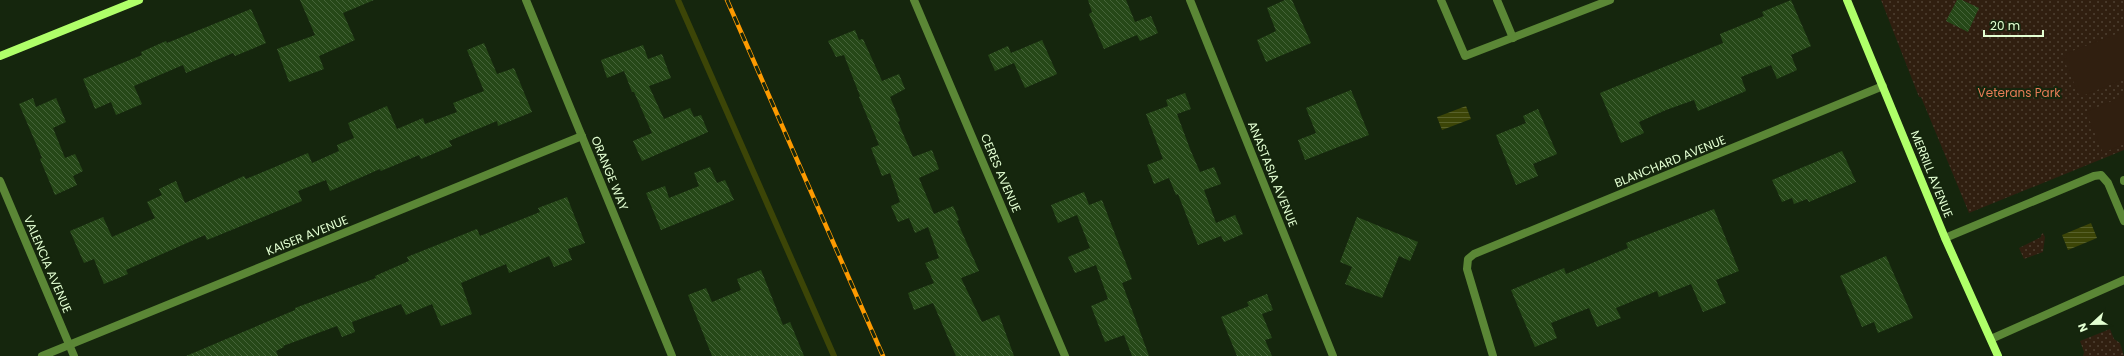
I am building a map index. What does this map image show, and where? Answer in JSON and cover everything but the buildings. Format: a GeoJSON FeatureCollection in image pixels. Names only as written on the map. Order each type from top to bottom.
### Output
{"type":"FeatureCollection","features":[{"type":"Feature","properties":{"kind":"main road"},"geometry":{"type":"LineString","coordinates":[[0,56],[139,0]]}},
{"type":"Feature","properties":{"kind":"main road","name":"MERRILL AVENUE"},"geometry":{"type":"LineString","coordinates":[[1848,0],[1945,238],[1998,356]]}},
{"type":"Feature","properties":{"kind":"street","name":"ORANGE WAY"},"geometry":{"type":"LineString","coordinates":[[526,0],[672,356]]}},
{"type":"Feature","properties":{"kind":"street","name":"CERES AVENUE"},"geometry":{"type":"LineString","coordinates":[[914,0],[1065,356]]}},
{"type":"Feature","properties":{"kind":"street","name":"ANASTASIA AVENUE"},"geometry":{"type":"LineString","coordinates":[[1190,0],[1333,356]]}},
{"type":"Feature","properties":{"kind":"street"},"geometry":{"type":"LineString","coordinates":[[1441,0],[1465,56],[1610,0]]}},
{"type":"Feature","properties":{"kind":"street"},"geometry":{"type":"LineString","coordinates":[[1497,0],[1513,38]]}},
{"type":"Feature","properties":{"kind":"street","name":"BLANCHARD AVENUE"},"geometry":{"type":"LineString","coordinates":[[1493,356],[1467,269],[1468,260],[1482,251],[1883,86]]}},
{"type":"Feature","properties":{"kind":"street","name":"KAISER AVENUE"},"geometry":{"type":"LineString","coordinates":[[42,356],[582,136]]}},
{"type":"Feature","properties":{"kind":"street"},"geometry":{"type":"LineString","coordinates":[[1945,238],[2094,176],[2101,175],[2108,183],[2124,222]]}},
{"type":"Feature","properties":{"kind":"street","name":"VALENCIA AVENUE"},"geometry":{"type":"LineString","coordinates":[[0,181],[74,356]]}},
{"type":"Feature","properties":{"kind":"street"},"geometry":{"type":"LineString","coordinates":[[1990,339],[2124,280]]}},
{"type":"Feature","properties":{"kind":"green space","name":"Veterans Park"},"geometry":{"type":"Polygon","coordinates":[[[1881,0],[2124,0],[2124,150],[1969,213],[1921,97],[1919,97],[1881,0]]]}},
{"type":"Feature","properties":{"kind":"green space"},"geometry":{"type":"Polygon","coordinates":[[[2124,31],[2124,79],[2080,97],[2064,60],[2067,53],[2124,31]]]}},
{"type":"Feature","properties":{"kind":"green space"},"geometry":{"type":"Polygon","coordinates":[[[2124,96],[2124,144],[2103,153],[2086,112],[2124,96]]]}},
{"type":"Feature","properties":{"kind":"green space"},"geometry":{"type":"Polygon","coordinates":[[[2043,233],[2045,237],[2043,252],[2024,259],[2019,248],[2041,237],[2043,233]]]}},
{"type":"Feature","properties":{"kind":"green space"},"geometry":{"type":"Polygon","coordinates":[[[2110,329],[2114,339],[2120,343],[2124,356],[2083,356],[2084,352],[2080,341],[2110,329]]]}},
{"type":"Feature","properties":{"kind":"shaded area"},"geometry":{"type":"Polygon","coordinates":[[[1466,106],[1471,119],[1442,130],[1437,117],[1466,106]]]}},
{"type":"Feature","properties":{"kind":"shaded area"},"geometry":{"type":"Polygon","coordinates":[[[2091,223],[2097,238],[2068,250],[2062,235],[2091,223]]]}},
{"type":"Feature","properties":{"kind":"waterway"},"geometry":{"type":"LineString","coordinates":[[678,0],[834,356]]}},
{"type":"Feature","properties":{"kind":"railway"},"geometry":{"type":"LineString","coordinates":[[727,0],[883,356]]}}]}
